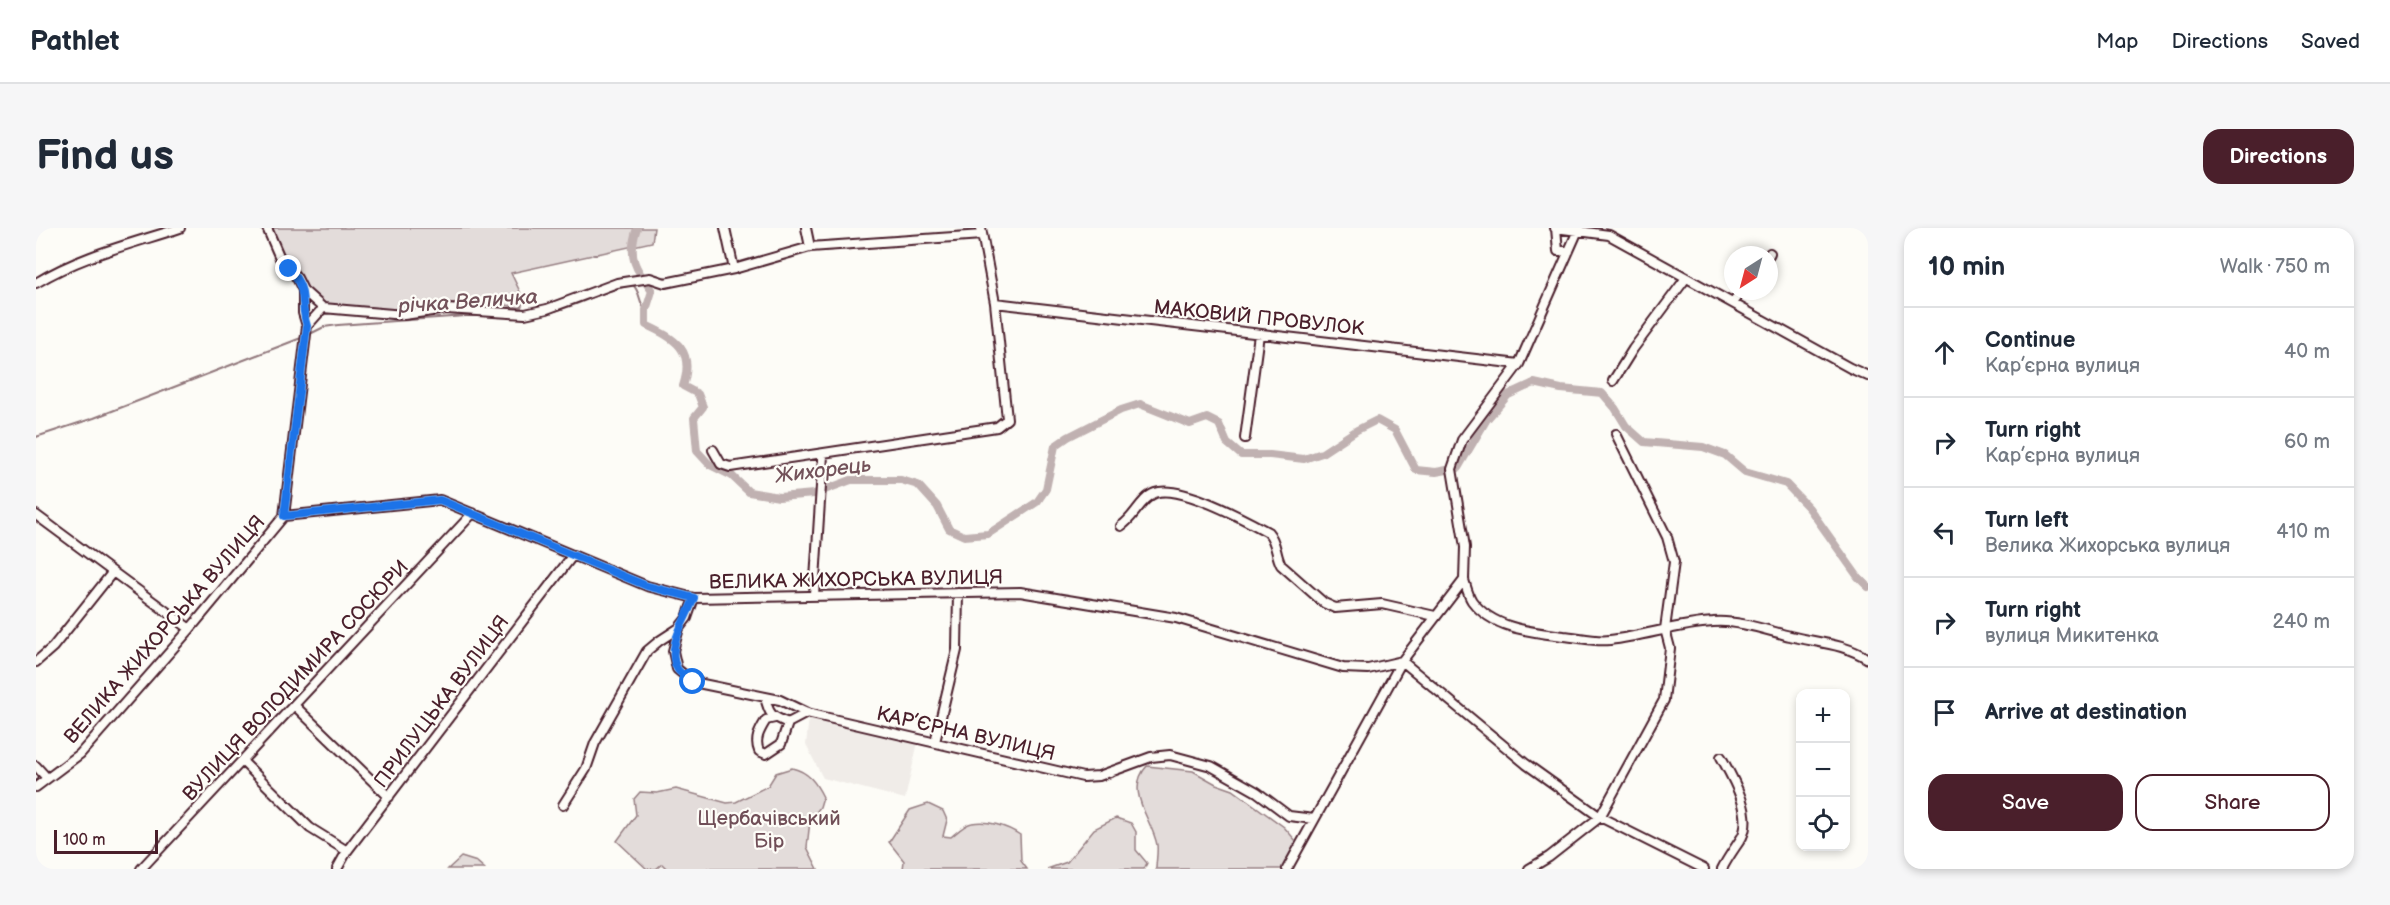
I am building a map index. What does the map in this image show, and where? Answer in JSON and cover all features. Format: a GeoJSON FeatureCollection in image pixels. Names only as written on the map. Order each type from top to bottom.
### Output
{"type":"FeatureCollection","features":[{"type":"Feature","properties":{"kind":"street"},"geometry":{"type":"LineString","coordinates":[[36,283],[55,271],[92,256],[180,228]]}},
{"type":"Feature","properties":{"kind":"street"},"geometry":{"type":"LineString","coordinates":[[267,228],[280,258],[297,278],[303,290],[323,308],[404,315],[446,309],[525,314],[547,309],[617,283],[650,278],[665,283],[734,268],[810,247],[981,232],[995,303],[1007,419],[997,428],[730,467],[721,464],[713,450]]}},
{"type":"Feature","properties":{"kind":"street"},"geometry":{"type":"LineString","coordinates":[[725,228],[734,268]]}},
{"type":"Feature","properties":{"kind":"street"},"geometry":{"type":"LineString","coordinates":[[806,228],[810,247]]}},
{"type":"Feature","properties":{"kind":"street"},"geometry":{"type":"LineString","coordinates":[[1569,251],[1558,250],[1556,228],[1579,229],[1609,235],[1850,368],[1868,375]]}},
{"type":"Feature","properties":{"kind":"street"},"geometry":{"type":"LineString","coordinates":[[1579,229],[1519,364],[1462,440],[1452,469],[1465,547],[1464,580],[1472,600],[1483,612],[1505,625],[1529,631],[1606,640],[1716,621],[1834,643],[1856,651],[1868,659]]}},
{"type":"Feature","properties":{"kind":"street"},"geometry":{"type":"LineString","coordinates":[[1613,381],[1633,349],[1686,278]]}},
{"type":"Feature","properties":{"kind":"street"},"geometry":{"type":"LineString","coordinates":[[284,516],[307,326],[303,313],[303,290]]}},
{"type":"Feature","properties":{"kind":"street","name":"МАКОВИЙ ПРОВУЛОК"},"geometry":{"type":"LineString","coordinates":[[995,303],[1519,364]]}},
{"type":"Feature","properties":{"kind":"street"},"geometry":{"type":"LineString","coordinates":[[307,326],[323,308]]}},
{"type":"Feature","properties":{"kind":"street"},"geometry":{"type":"LineString","coordinates":[[1245,438],[1259,334]]}},
{"type":"Feature","properties":{"kind":"street"},"geometry":{"type":"LineString","coordinates":[[1529,869],[1549,857],[1600,817],[1664,700],[1670,648],[1665,629],[1674,561],[1667,537],[1616,434]]}},
{"type":"Feature","properties":{"kind":"street"},"geometry":{"type":"LineString","coordinates":[[814,595],[823,455]]}},
{"type":"Feature","properties":{"kind":"street"},"geometry":{"type":"LineString","coordinates":[[1121,526],[1128,522],[1146,500],[1155,493],[1178,492],[1196,497],[1268,532],[1274,539],[1276,557],[1281,565],[1324,603],[1335,608],[1382,604],[1435,616]]}},
{"type":"Feature","properties":{"kind":"street","name":"ВЕЛИКА ЖИХОРСЬКА ВУЛИЦЯ"},"geometry":{"type":"LineString","coordinates":[[36,787],[80,753],[190,629],[284,516],[440,500],[647,586],[694,598],[1020,592],[1176,618],[1343,668],[1368,669],[1402,662]]}},
{"type":"Feature","properties":{"kind":"street","name":"ВУЛИЦЯ ВОЛОДИМИРА СОСЮРИ"},"geometry":{"type":"LineString","coordinates":[[141,869],[473,513]]}},
{"type":"Feature","properties":{"kind":"street"},"geometry":{"type":"LineString","coordinates":[[36,515],[190,629]]}},
{"type":"Feature","properties":{"kind":"street","name":"ПРИЛУЦЬКА ВУЛИЦЯ"},"geometry":{"type":"LineString","coordinates":[[337,869],[347,851],[573,555]]}},
{"type":"Feature","properties":{"kind":"street"},"geometry":{"type":"LineString","coordinates":[[36,662],[53,647],[112,573]]}},
{"type":"Feature","properties":{"kind":"street"},"geometry":{"type":"LineString","coordinates":[[1287,869],[1402,662],[1464,580]]}},
{"type":"Feature","properties":{"kind":"street"},"geometry":{"type":"LineString","coordinates":[[935,742],[957,650],[958,593]]}},
{"type":"Feature","properties":{"kind":"street","name":"КАР’ЄРНА ВУЛИЦЯ"},"geometry":{"type":"LineString","coordinates":[[694,598],[687,618],[679,628],[673,651],[677,669],[693,682],[780,700],[807,713],[1083,777],[1099,776],[1151,758],[1170,755],[1212,766],[1257,792],[1289,816],[1314,819]]}},
{"type":"Feature","properties":{"kind":"street"},"geometry":{"type":"LineString","coordinates":[[563,805],[586,769],[595,743],[647,651],[679,628]]}},
{"type":"Feature","properties":{"kind":"street"},"geometry":{"type":"LineString","coordinates":[[1402,662],[1526,764],[1600,817],[1704,869]]}},
{"type":"Feature","properties":{"kind":"street"},"geometry":{"type":"LineString","coordinates":[[765,697],[769,712],[775,718],[788,723]]}},
{"type":"Feature","properties":{"kind":"street"},"geometry":{"type":"LineString","coordinates":[[294,705],[389,797]]}},
{"type":"Feature","properties":{"kind":"street"},"geometry":{"type":"LineString","coordinates":[[775,718],[766,720],[759,731],[756,743],[759,751],[766,754],[781,744],[788,723],[807,713]]}},
{"type":"Feature","properties":{"kind":"street"},"geometry":{"type":"LineString","coordinates":[[1721,757],[1738,789],[1745,810],[1743,834],[1722,869]]}},
{"type":"Feature","properties":{"kind":"street"},"geometry":{"type":"LineString","coordinates":[[242,760],[310,828],[347,851]]}},
{"type":"Feature","properties":{"kind":"street"},"geometry":{"type":"LineString","coordinates":[[36,766],[47,778]]}},
{"type":"Feature","properties":{"kind":"shaded area"},"geometry":{"type":"Polygon","coordinates":[[[809,717],[918,742],[905,799],[823,778],[806,745],[809,717]]]}},
{"type":"Feature","properties":{"kind":"green space"},"geometry":{"type":"Polygon","coordinates":[[[270,228],[654,228],[652,242],[511,273],[524,300],[521,308],[500,304],[495,310],[467,307],[463,301],[404,315],[328,308],[303,290],[289,269],[270,228]]]}},
{"type":"Feature","properties":{"kind":"green space"},"geometry":{"type":"Polygon","coordinates":[[[1147,766],[1193,771],[1216,784],[1233,790],[1284,827],[1297,842],[1283,869],[1156,869],[1157,845],[1142,805],[1138,785],[1147,766]]]}},
{"type":"Feature","properties":{"kind":"green space","name":"Щербачівський Бір"},"geometry":{"type":"Polygon","coordinates":[[[792,768],[803,772],[811,779],[823,797],[820,807],[810,821],[807,847],[818,869],[667,869],[662,864],[656,869],[647,869],[617,841],[636,815],[634,799],[640,792],[657,793],[676,789],[727,803],[736,802],[768,786],[776,773],[792,768]]]}},
{"type":"Feature","properties":{"kind":"green space","name":"Щербачівський Бір"},"geometry":{"type":"Polygon","coordinates":[[[928,804],[943,811],[947,820],[943,836],[951,837],[966,825],[978,822],[997,824],[1020,835],[1021,861],[1027,869],[903,869],[904,861],[889,842],[910,810],[928,804]]]}},
{"type":"Feature","properties":{"kind":"green space"},"geometry":{"type":"Polygon","coordinates":[[[1116,818],[1131,823],[1136,832],[1136,850],[1147,863],[1144,869],[1047,869],[1067,862],[1094,829],[1116,818]]]}},
{"type":"Feature","properties":{"kind":"green space"},"geometry":{"type":"Polygon","coordinates":[[[461,857],[477,862],[485,869],[448,869],[461,857]]]}},
{"type":"Feature","properties":{"kind":"waterway","name":"Жихорець"},"geometry":{"type":"LineString","coordinates":[[637,228],[633,247],[634,262],[652,291],[646,310],[646,325],[666,335],[680,347],[686,363],[683,386],[698,394],[703,407],[694,418],[697,451],[710,465],[732,476],[749,492],[779,497],[814,494],[851,480],[901,480],[918,485],[937,506],[949,529],[964,536],[988,534],[1037,502],[1046,489],[1055,446],[1121,410],[1140,404],[1190,424],[1207,418],[1219,424],[1227,443],[1241,455],[1270,455],[1304,459],[1322,453],[1377,420],[1395,430],[1416,470],[1436,472],[1447,470]]}},
{"type":"Feature","properties":{"kind":"waterway","name":"річка Величка"},"geometry":{"type":"LineString","coordinates":[[546,313],[611,290],[633,285],[646,310]]}},
{"type":"Feature","properties":{"kind":"waterway","name":"річка Величка"},"geometry":{"type":"LineString","coordinates":[[312,333],[324,327],[338,325],[466,316],[499,316]]}},
{"type":"Feature","properties":{"kind":"waterway","name":"річка Величка"},"geometry":{"type":"LineString","coordinates":[[36,437],[94,418],[301,338]]}},
{"type":"Feature","properties":{"kind":"waterway","name":"Жихорець"},"geometry":{"type":"LineString","coordinates":[[1458,468],[1487,419],[1508,395],[1534,383],[1561,389],[1602,393],[1626,426],[1644,442],[1703,447],[1725,455],[1745,472],[1786,484],[1809,508],[1858,577],[1868,587]]}},
{"type":"Feature","properties":{"kind":"route"},"geometry":{"type":"LineString","coordinates":[[289,269],[303,290],[303,313],[307,326],[284,516],[440,500],[647,586],[694,598],[687,618],[679,628],[673,651],[677,669],[693,682]]}}]}
